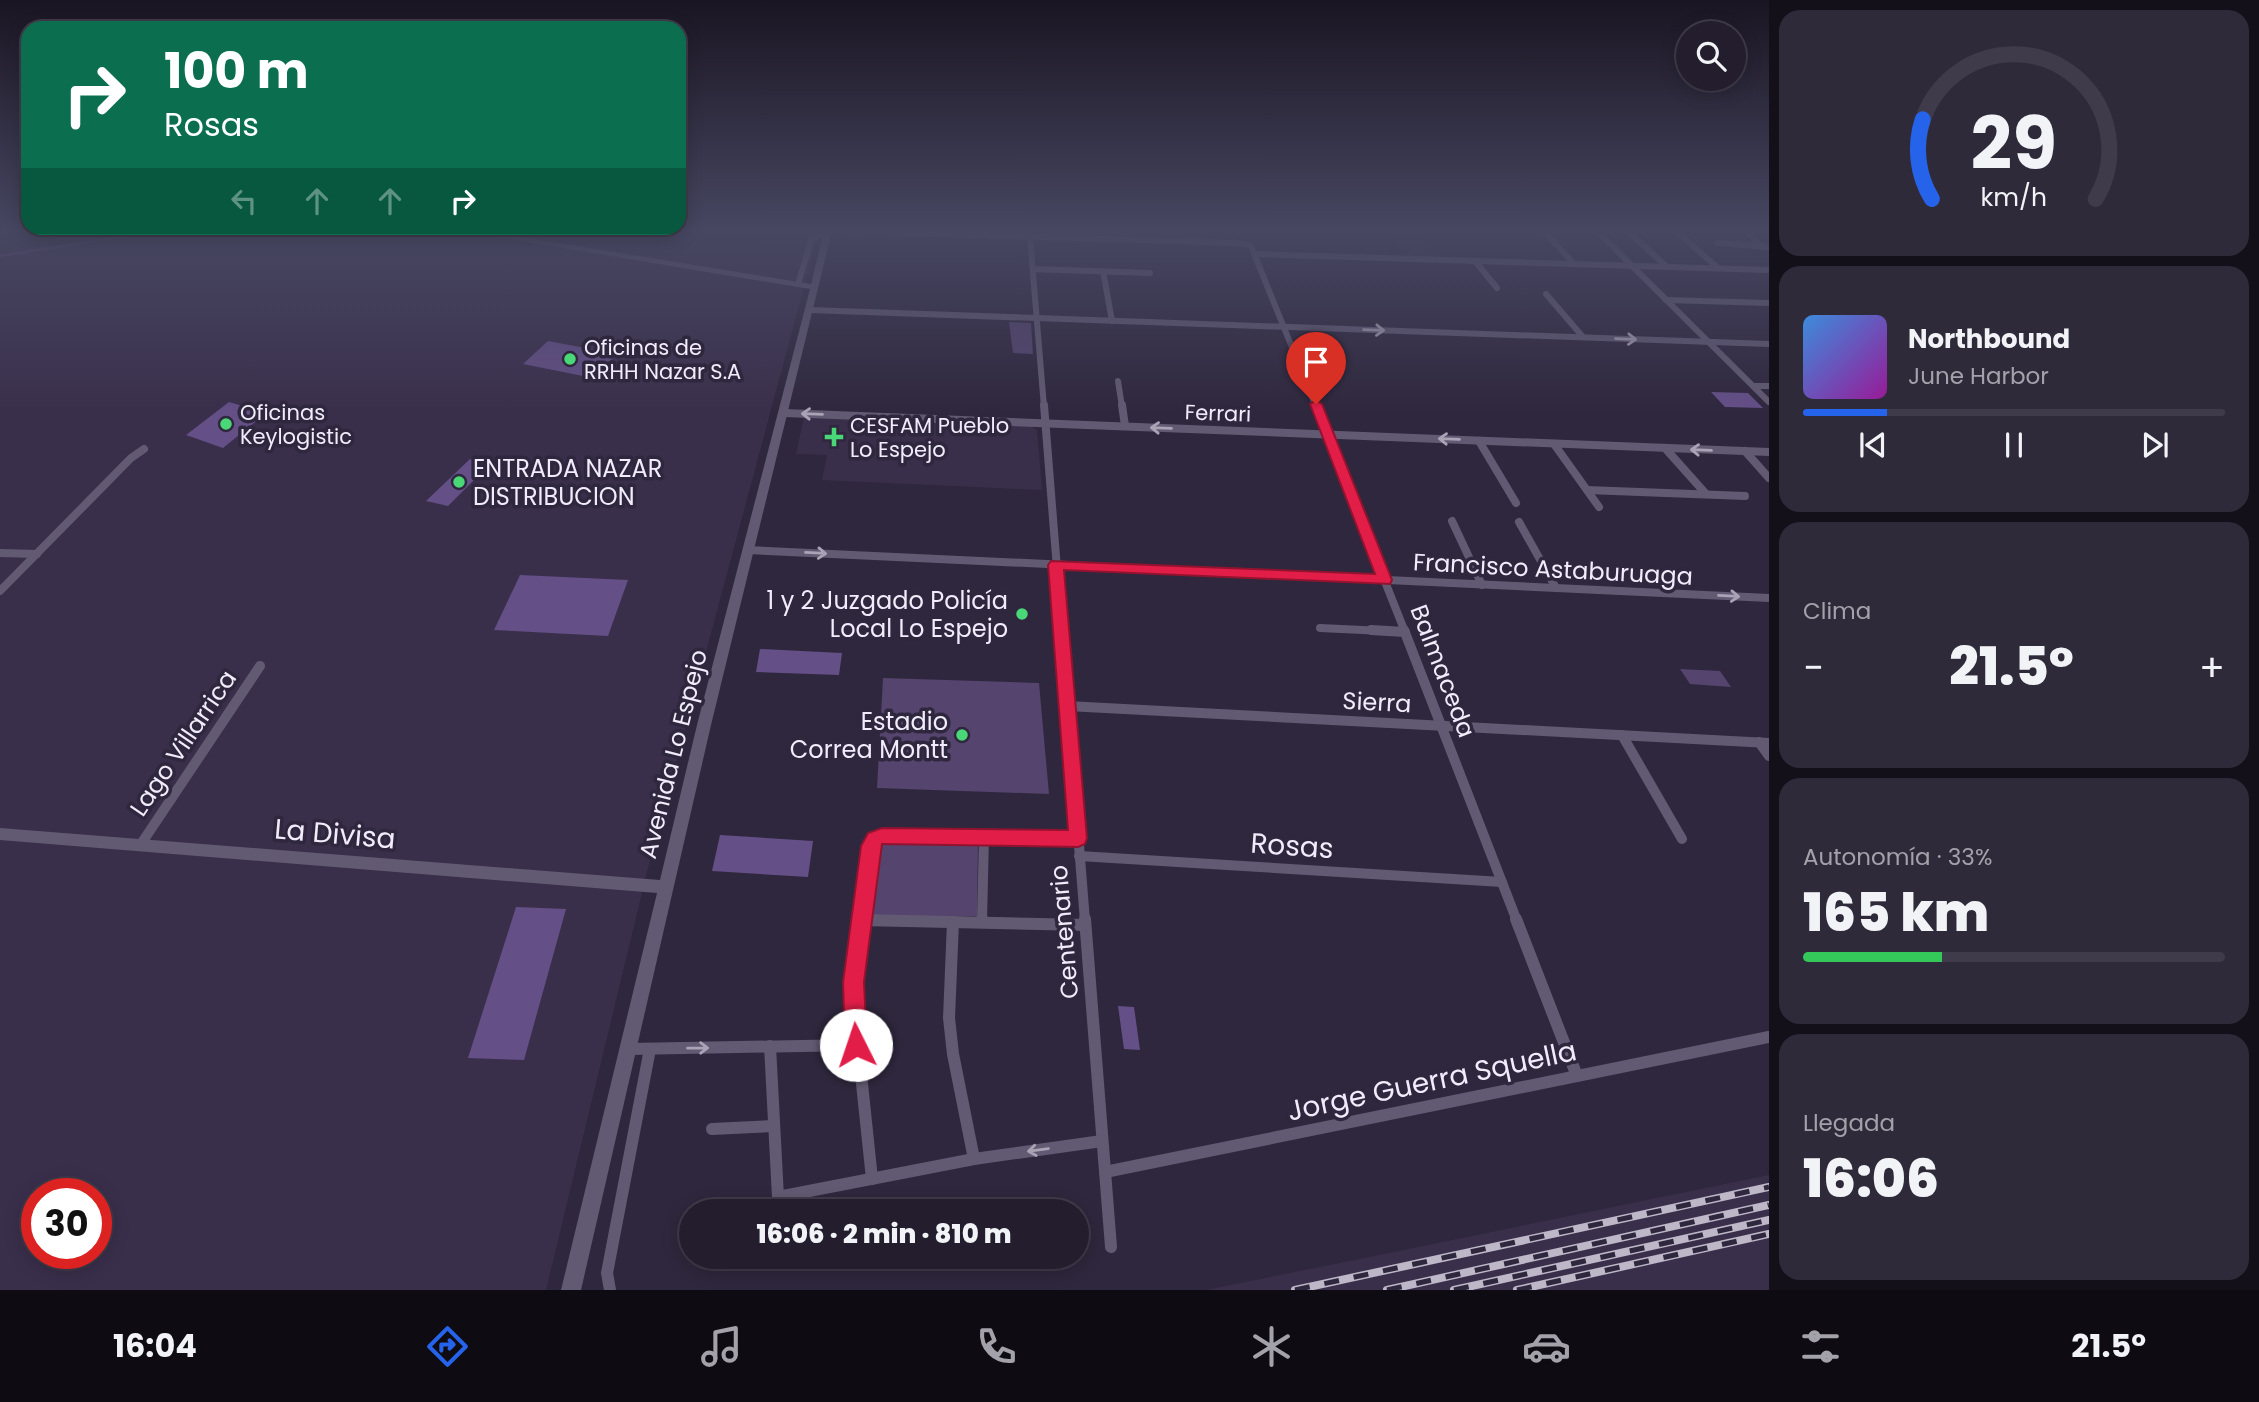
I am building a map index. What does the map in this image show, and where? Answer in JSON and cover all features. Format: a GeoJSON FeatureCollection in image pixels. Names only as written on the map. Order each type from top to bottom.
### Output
{"type":"FeatureCollection","features":[{"type":"Feature","properties":{"kind":"main road","name":"Avenida Lo Espejo"},"geometry":{"type":"LineString","coordinates":[[571,1290],[666,887],[813,291]]}},
{"type":"Feature","properties":{"kind":"main road","name":"La Divisa"},"geometry":{"type":"LineString","coordinates":[[0,834],[666,887]]}},
{"type":"Feature","properties":{"kind":"street","name":"Centenario"},"geometry":{"type":"LineString","coordinates":[[1035,291],[1111,1247]]}},
{"type":"Feature","properties":{"kind":"street"},"geometry":{"type":"LineString","coordinates":[[1107,291],[1112,321]]}},
{"type":"Feature","properties":{"kind":"street","name":"Balmaceda"},"geometry":{"type":"LineString","coordinates":[[1270,291],[1577,1076]]}},
{"type":"Feature","properties":{"kind":"street"},"geometry":{"type":"LineString","coordinates":[[1657,291],[1769,402]]}},
{"type":"Feature","properties":{"kind":"street"},"geometry":{"type":"LineString","coordinates":[[1546,294],[1583,337]]}},
{"type":"Feature","properties":{"kind":"street"},"geometry":{"type":"LineString","coordinates":[[1666,300],[1769,303]]}},
{"type":"Feature","properties":{"kind":"street"},"geometry":{"type":"LineString","coordinates":[[810,310],[1769,344]]}},
{"type":"Feature","properties":{"kind":"street"},"geometry":{"type":"LineString","coordinates":[[1118,382],[1125,426]]}},
{"type":"Feature","properties":{"kind":"street"},"geometry":{"type":"LineString","coordinates":[[1753,386],[1769,386]]}},
{"type":"Feature","properties":{"kind":"street","name":"Ferrari"},"geometry":{"type":"LineString","coordinates":[[784,413],[1769,452]]}},
{"type":"Feature","properties":{"kind":"street"},"geometry":{"type":"LineString","coordinates":[[1479,441],[1516,503]]}},
{"type":"Feature","properties":{"kind":"street"},"geometry":{"type":"LineString","coordinates":[[1553,444],[1599,507]]}},
{"type":"Feature","properties":{"kind":"street"},"geometry":{"type":"LineString","coordinates":[[1665,448],[1706,494]]}},
{"type":"Feature","properties":{"kind":"street"},"geometry":{"type":"LineString","coordinates":[[0,591],[131,458],[144,449]]}},
{"type":"Feature","properties":{"kind":"street"},"geometry":{"type":"LineString","coordinates":[[1745,451],[1769,478]]}},
{"type":"Feature","properties":{"kind":"street"},"geometry":{"type":"LineString","coordinates":[[1587,490],[1745,496]]}},
{"type":"Feature","properties":{"kind":"street"},"geometry":{"type":"LineString","coordinates":[[1452,521],[1482,584]]}},
{"type":"Feature","properties":{"kind":"street"},"geometry":{"type":"LineString","coordinates":[[1519,522],[1556,588]]}},
{"type":"Feature","properties":{"kind":"street","name":"Francisco Astaburuaga"},"geometry":{"type":"LineString","coordinates":[[748,550],[1769,598]]}},
{"type":"Feature","properties":{"kind":"street"},"geometry":{"type":"LineString","coordinates":[[0,553],[37,554]]}},
{"type":"Feature","properties":{"kind":"street"},"geometry":{"type":"LineString","coordinates":[[1320,628],[1405,632]]}},
{"type":"Feature","properties":{"kind":"street","name":"Lago Villarrica"},"geometry":{"type":"LineString","coordinates":[[141,844],[260,666]]}},
{"type":"Feature","properties":{"kind":"street","name":"Sierra"},"geometry":{"type":"LineString","coordinates":[[1067,706],[1764,742]]}},
{"type":"Feature","properties":{"kind":"street"},"geometry":{"type":"LineString","coordinates":[[1622,735],[1682,839]]}},
{"type":"Feature","properties":{"kind":"street"},"geometry":{"type":"LineString","coordinates":[[1764,742],[1769,756]]}},
{"type":"Feature","properties":{"kind":"street"},"geometry":{"type":"LineString","coordinates":[[872,1179],[853,998],[860,920],[871,846],[875,839],[882,836],[1078,838]]}},
{"type":"Feature","properties":{"kind":"street"},"geometry":{"type":"LineString","coordinates":[[982,922],[984,836]]}},
{"type":"Feature","properties":{"kind":"street","name":"Rosas"},"geometry":{"type":"LineString","coordinates":[[1079,856],[1502,882]]}},
{"type":"Feature","properties":{"kind":"street"},"geometry":{"type":"LineString","coordinates":[[860,920],[1085,925]]}},
{"type":"Feature","properties":{"kind":"street"},"geometry":{"type":"LineString","coordinates":[[953,922],[950,1027],[974,1160]]}},
{"type":"Feature","properties":{"kind":"street","name":"Jorge Guerra Squella"},"geometry":{"type":"LineString","coordinates":[[1105,1172],[1769,1037]]}},
{"type":"Feature","properties":{"kind":"street"},"geometry":{"type":"LineString","coordinates":[[629,1049],[856,1045]]}},
{"type":"Feature","properties":{"kind":"street"},"geometry":{"type":"LineString","coordinates":[[770,1046],[778,1197],[974,1160],[1102,1141]]}},
{"type":"Feature","properties":{"kind":"street"},"geometry":{"type":"LineString","coordinates":[[610,1290],[607,1273],[650,1049]]}},
{"type":"Feature","properties":{"kind":"street"},"geometry":{"type":"LineString","coordinates":[[712,1129],[774,1126]]}},
{"type":"Feature","properties":{"kind":"shaded area"},"geometry":{"type":"Polygon","coordinates":[[[0,291],[803,291],[648,868],[546,1290],[0,1290],[0,291]]]}},
{"type":"Feature","properties":{"kind":"shaded area"},"geometry":{"type":"Polygon","coordinates":[[[1009,322],[1031,323],[1033,354],[1013,353],[1009,322]]]}},
{"type":"Feature","properties":{"kind":"shaded area"},"geometry":{"type":"Polygon","coordinates":[[[804,417],[1031,426],[1037,430],[1042,490],[822,480],[827,455],[796,454],[804,417]]]}},
{"type":"Feature","properties":{"kind":"shaded area"},"geometry":{"type":"Polygon","coordinates":[[[1680,669],[1720,671],[1731,687],[1690,684],[1680,669]]]}},
{"type":"Feature","properties":{"kind":"shaded area","name":"Estadio Correa Montt"},"geometry":{"type":"Polygon","coordinates":[[[883,678],[1039,683],[1049,794],[877,788],[883,678]]]}},
{"type":"Feature","properties":{"kind":"shaded area"},"geometry":{"type":"Polygon","coordinates":[[[886,840],[978,842],[977,916],[869,916],[878,848],[886,840]]]}},
{"type":"Feature","properties":{"kind":"shaded area"},"geometry":{"type":"Polygon","coordinates":[[[1769,1175],[1769,1290],[1206,1290],[1404,1250],[1769,1175]]]}},
{"type":"Feature","properties":{"kind":"building","name":"Oficinas de RRHH Nazar S.A"},"geometry":{"type":"Polygon","coordinates":[[[548,341],[617,354],[593,378],[523,364],[548,341]]]}},
{"type":"Feature","properties":{"kind":"building"},"geometry":{"type":"Polygon","coordinates":[[[1711,392],[1748,393],[1763,408],[1725,407],[1711,392]]]}},
{"type":"Feature","properties":{"kind":"building","name":"Oficinas Keylogistic"},"geometry":{"type":"Polygon","coordinates":[[[229,402],[266,413],[223,448],[186,435],[229,402]]]}},
{"type":"Feature","properties":{"kind":"building","name":"ENTRADA NAZAR DISTRIBUCION"},"geometry":{"type":"Polygon","coordinates":[[[470,459],[491,463],[448,506],[426,501],[470,459]]]}},
{"type":"Feature","properties":{"kind":"building"},"geometry":{"type":"Polygon","coordinates":[[[520,575],[628,580],[608,636],[494,630],[520,575]]]}},
{"type":"Feature","properties":{"kind":"building"},"geometry":{"type":"Polygon","coordinates":[[[760,649],[842,653],[839,675],[756,672],[760,649]]]}},
{"type":"Feature","properties":{"kind":"building"},"geometry":{"type":"Polygon","coordinates":[[[720,835],[813,841],[808,877],[712,871],[720,835]]]}},
{"type":"Feature","properties":{"kind":"building"},"geometry":{"type":"Polygon","coordinates":[[[516,907],[566,909],[524,1060],[468,1058],[516,907]]]}},
{"type":"Feature","properties":{"kind":"building"},"geometry":{"type":"Polygon","coordinates":[[[1118,1006],[1134,1007],[1140,1050],[1124,1049],[1118,1006]]]}},
{"type":"Feature","properties":{"kind":"railway"},"geometry":{"type":"LineString","coordinates":[[1295,1290],[1769,1187]]}},
{"type":"Feature","properties":{"kind":"railway"},"geometry":{"type":"LineString","coordinates":[[1387,1290],[1769,1205]]}},
{"type":"Feature","properties":{"kind":"railway"},"geometry":{"type":"LineString","coordinates":[[1454,1290],[1769,1220]]}},
{"type":"Feature","properties":{"kind":"railway"},"geometry":{"type":"LineString","coordinates":[[1517,1290],[1769,1234]]}},
{"type":"Feature","properties":{"kind":"place","name":"Oficinas de RRHH Nazar S.A"},"geometry":{"type":"Point","coordinates":[570,359]}},
{"type":"Feature","properties":{"kind":"place","name":"Oficinas Keylogistic"},"geometry":{"type":"Point","coordinates":[226,424]}},
{"type":"Feature","properties":{"kind":"place","name":"CESFAM Pueblo Lo Espejo"},"geometry":{"type":"Point","coordinates":[834,437]}},
{"type":"Feature","properties":{"kind":"place","name":"ENTRADA NAZAR DISTRIBUCION"},"geometry":{"type":"Point","coordinates":[459,482]}},
{"type":"Feature","properties":{"kind":"place","name":"1 y 2 Juzgado Policía Local Lo Espejo"},"geometry":{"type":"Point","coordinates":[1022,614]}},
{"type":"Feature","properties":{"kind":"place","name":"Estadio Correa Montt"},"geometry":{"type":"Point","coordinates":[962,735]}},
{"type":"Feature","properties":{"kind":"route"},"geometry":{"type":"LineString","coordinates":[[856,1045],[854,982],[860,920],[871,846],[875,839],[882,836],[1078,838],[1056,565],[1385,580],[1316,404]]}}]}
